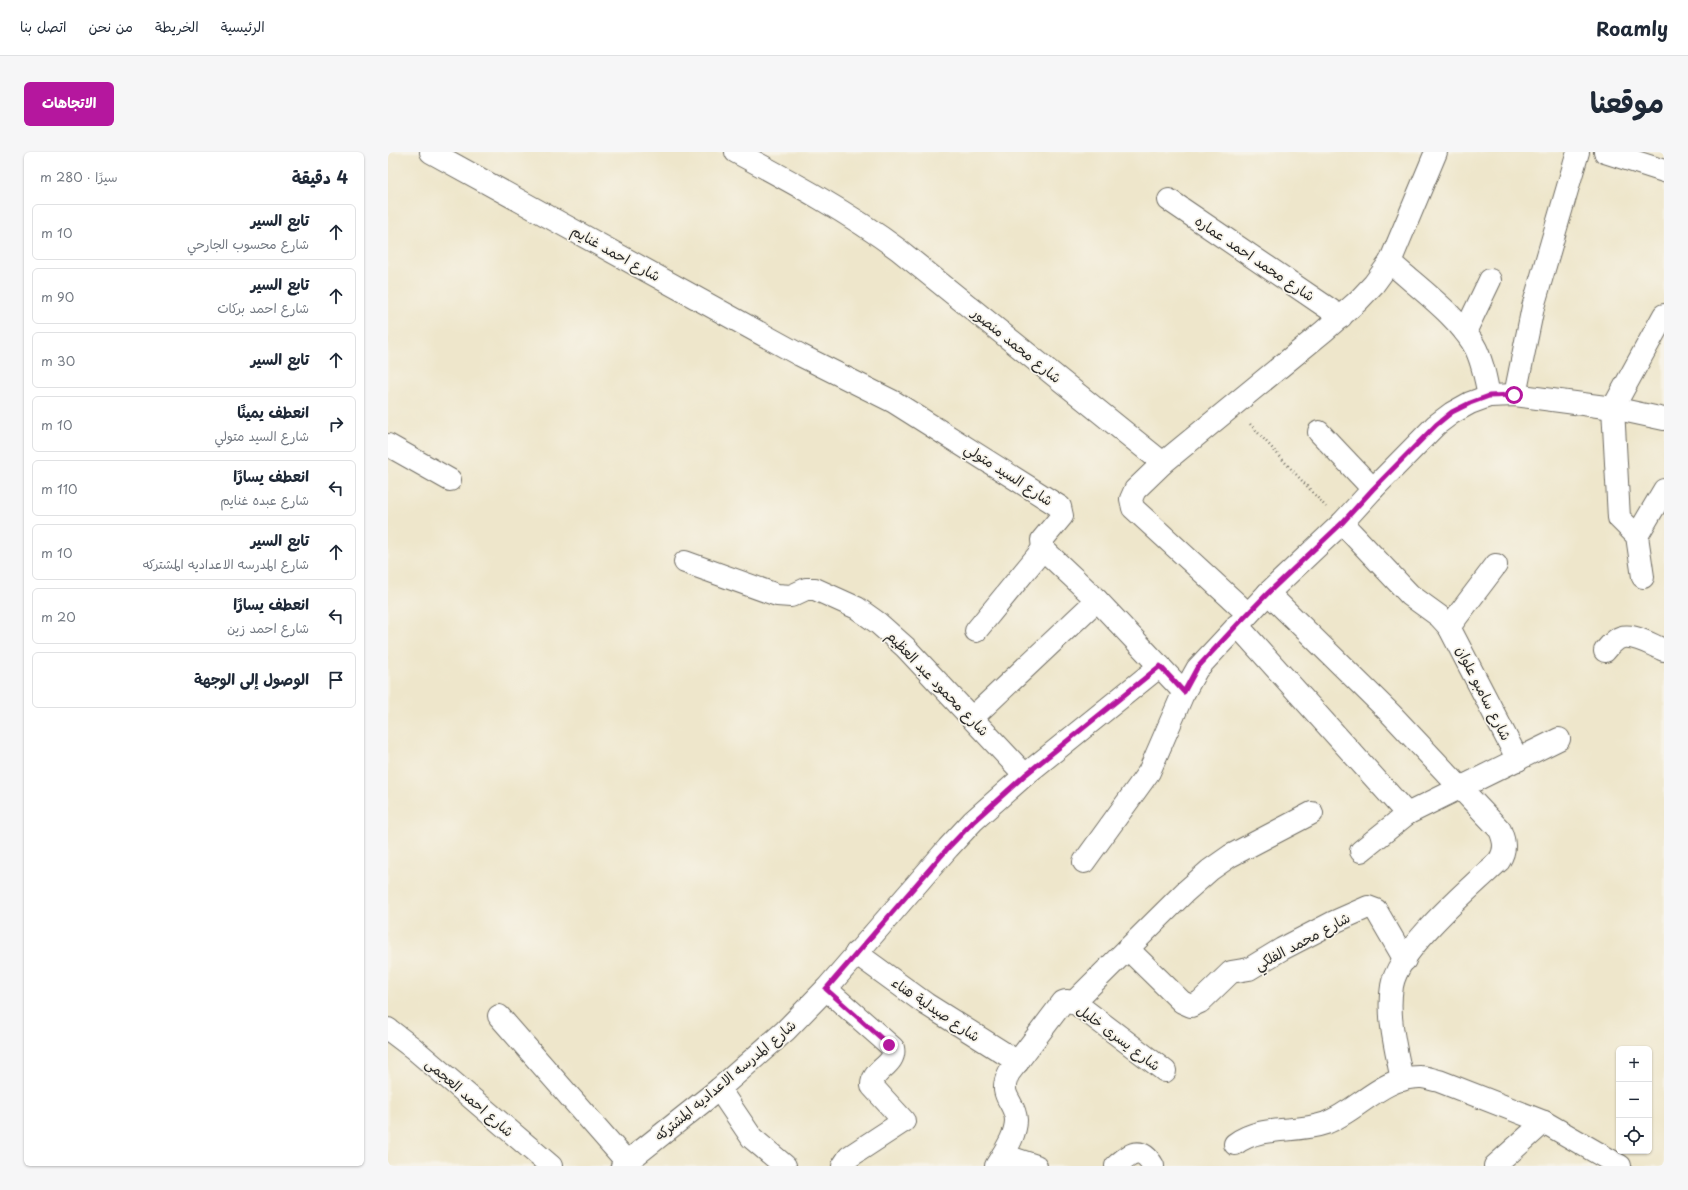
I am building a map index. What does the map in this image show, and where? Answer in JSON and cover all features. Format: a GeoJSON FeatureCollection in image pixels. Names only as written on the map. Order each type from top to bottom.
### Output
{"type":"FeatureCollection","features":[{"type":"Feature","properties":{"kind":"street","name":"شارع احمد غنايم"},"geometry":{"type":"LineString","coordinates":[[431,152],[800,355]]}},
{"type":"Feature","properties":{"kind":"street","name":"شارع محمد منصور"},"geometry":{"type":"LineString","coordinates":[[736,152],[838,208],[870,228],[1163,463]]}},
{"type":"Feature","properties":{"kind":"street"},"geometry":{"type":"LineString","coordinates":[[1407,814],[1242,620],[1133,508],[1131,499],[1135,490],[1163,463],[1340,316],[1374,284],[1390,262],[1436,152]]}},
{"type":"Feature","properties":{"kind":"street"},"geometry":{"type":"LineString","coordinates":[[1514,395],[1533,307],[1578,152]]}},
{"type":"Feature","properties":{"kind":"street"},"geometry":{"type":"LineString","coordinates":[[1605,152],[1664,171]]}},
{"type":"Feature","properties":{"kind":"street","name":"شارع محمد احمد عماره"},"geometry":{"type":"LineString","coordinates":[[1169,200],[1340,316]]}},
{"type":"Feature","properties":{"kind":"street"},"geometry":{"type":"LineString","coordinates":[[1390,262],[1454,319],[1465,332],[1476,349],[1483,368],[1489,396]]}},
{"type":"Feature","properties":{"kind":"street"},"geometry":{"type":"LineString","coordinates":[[1465,332],[1490,280]]}},
{"type":"Feature","properties":{"kind":"street"},"geometry":{"type":"LineString","coordinates":[[1637,536],[1619,518],[1613,408],[1664,315]]}},
{"type":"Feature","properties":{"kind":"street","name":"شارع السيد متولي"},"geometry":{"type":"LineString","coordinates":[[800,355],[894,402],[1060,507],[1062,516],[1042,540],[1043,549]]}},
{"type":"Feature","properties":{"kind":"street"},"geometry":{"type":"LineString","coordinates":[[1084,862],[1149,772],[1167,727],[1197,668],[1268,593],[1342,523],[1436,425],[1452,412],[1489,396],[1514,395],[1613,408],[1664,419]]}},
{"type":"Feature","properties":{"kind":"street"},"geometry":{"type":"LineString","coordinates":[[1319,432],[1373,489]]}},
{"type":"Feature","properties":{"kind":"street"},"geometry":{"type":"LineString","coordinates":[[388,445],[450,480]]}},
{"type":"Feature","properties":{"kind":"street"},"geometry":{"type":"LineString","coordinates":[[1642,577],[1637,536],[1664,490]]}},
{"type":"Feature","properties":{"kind":"street","name":"شارع سامبو علوان"},"geometry":{"type":"LineString","coordinates":[[1342,523],[1410,595],[1439,616],[1449,627],[1518,760]]}},
{"type":"Feature","properties":{"kind":"street"},"geometry":{"type":"LineString","coordinates":[[976,631],[1043,549],[1098,600],[1184,692]]}},
{"type":"Feature","properties":{"kind":"street","name":"شارع محمود عبد العظيم"},"geometry":{"type":"LineString","coordinates":[[685,562],[777,595],[791,596],[806,589],[815,589],[857,608],[906,646],[1025,775]]}},
{"type":"Feature","properties":{"kind":"street"},"geometry":{"type":"LineString","coordinates":[[1449,627],[1496,565]]}},
{"type":"Feature","properties":{"kind":"street"},"geometry":{"type":"LineString","coordinates":[[1268,593],[1390,713],[1500,830],[1504,840],[1503,854],[1499,861],[1446,910],[1404,960],[1392,984],[1390,1001],[1392,1031],[1402,1080]]}},
{"type":"Feature","properties":{"kind":"street"},"geometry":{"type":"LineString","coordinates":[[972,718],[1098,600]]}},
{"type":"Feature","properties":{"kind":"street"},"geometry":{"type":"LineString","coordinates":[[1605,651],[1617,639],[1624,636],[1632,637],[1664,650]]}},
{"type":"Feature","properties":{"kind":"street","name":"شارع المدرسه الاعداديه المشتركه"},"geometry":{"type":"LineString","coordinates":[[630,1163],[785,1031],[826,989],[948,848],[973,822],[1025,775],[1160,666]]}},
{"type":"Feature","properties":{"kind":"street"},"geometry":{"type":"LineString","coordinates":[[1361,851],[1407,814],[1560,739]]}},
{"type":"Feature","properties":{"kind":"street"},"geometry":{"type":"LineString","coordinates":[[1036,1166],[1000,1160],[1010,1142],[1016,1123],[1014,1112],[1007,1100],[1004,1090],[1005,1081],[1063,1002],[1074,1002],[1210,870],[1230,856],[1312,813]]}},
{"type":"Feature","properties":{"kind":"street","name":"شارع محمد الفلكي"},"geometry":{"type":"LineString","coordinates":[[1128,949],[1182,1002],[1191,1006],[1200,1002],[1231,972],[1249,969],[1334,922],[1368,907],[1376,910],[1404,960]]}},
{"type":"Feature","properties":{"kind":"street","name":"شارع صيدلية هناء"},"geometry":{"type":"LineString","coordinates":[[856,953],[926,1004],[1018,1062]]}},
{"type":"Feature","properties":{"kind":"street"},"geometry":{"type":"LineString","coordinates":[[826,989],[892,1048],[894,1053],[892,1058],[874,1078],[872,1086],[904,1121],[849,1157],[842,1166]]}},
{"type":"Feature","properties":{"kind":"street","name":"شارع يسرى خليل"},"geometry":{"type":"LineString","coordinates":[[1074,1002],[1165,1071]]}},
{"type":"Feature","properties":{"kind":"street"},"geometry":{"type":"LineString","coordinates":[[499,1016],[630,1163]]}},
{"type":"Feature","properties":{"kind":"street","name":"شارع احمد العجمى"},"geometry":{"type":"LineString","coordinates":[[388,1029],[413,1048],[551,1166]]}},
{"type":"Feature","properties":{"kind":"street"},"geometry":{"type":"LineString","coordinates":[[1235,1144],[1245,1137],[1257,1132],[1307,1128],[1326,1122],[1349,1111],[1381,1088],[1402,1080],[1421,1077],[1439,1081],[1544,1122],[1612,1164]]}},
{"type":"Feature","properties":{"kind":"street"},"geometry":{"type":"LineString","coordinates":[[718,1089],[752,1138],[785,1166]]}},
{"type":"Feature","properties":{"kind":"street"},"geometry":{"type":"LineString","coordinates":[[1495,1166],[1544,1122]]}},
{"type":"Feature","properties":{"kind":"street"},"geometry":{"type":"LineString","coordinates":[[1116,1166],[1128,1156],[1142,1154],[1148,1158],[1153,1166]]}},
{"type":"Feature","properties":{"kind":"path"},"geometry":{"type":"LineString","coordinates":[[1233,406],[1342,523]]}},
{"type":"Feature","properties":{"kind":"route"},"geometry":{"type":"LineString","coordinates":[[889,1045],[826,989],[948,848],[973,822],[1025,775],[1160,666],[1184,692],[1197,668],[1237,625],[1268,593],[1342,523],[1436,425],[1452,412],[1470,403],[1489,396],[1514,395]]}}]}
